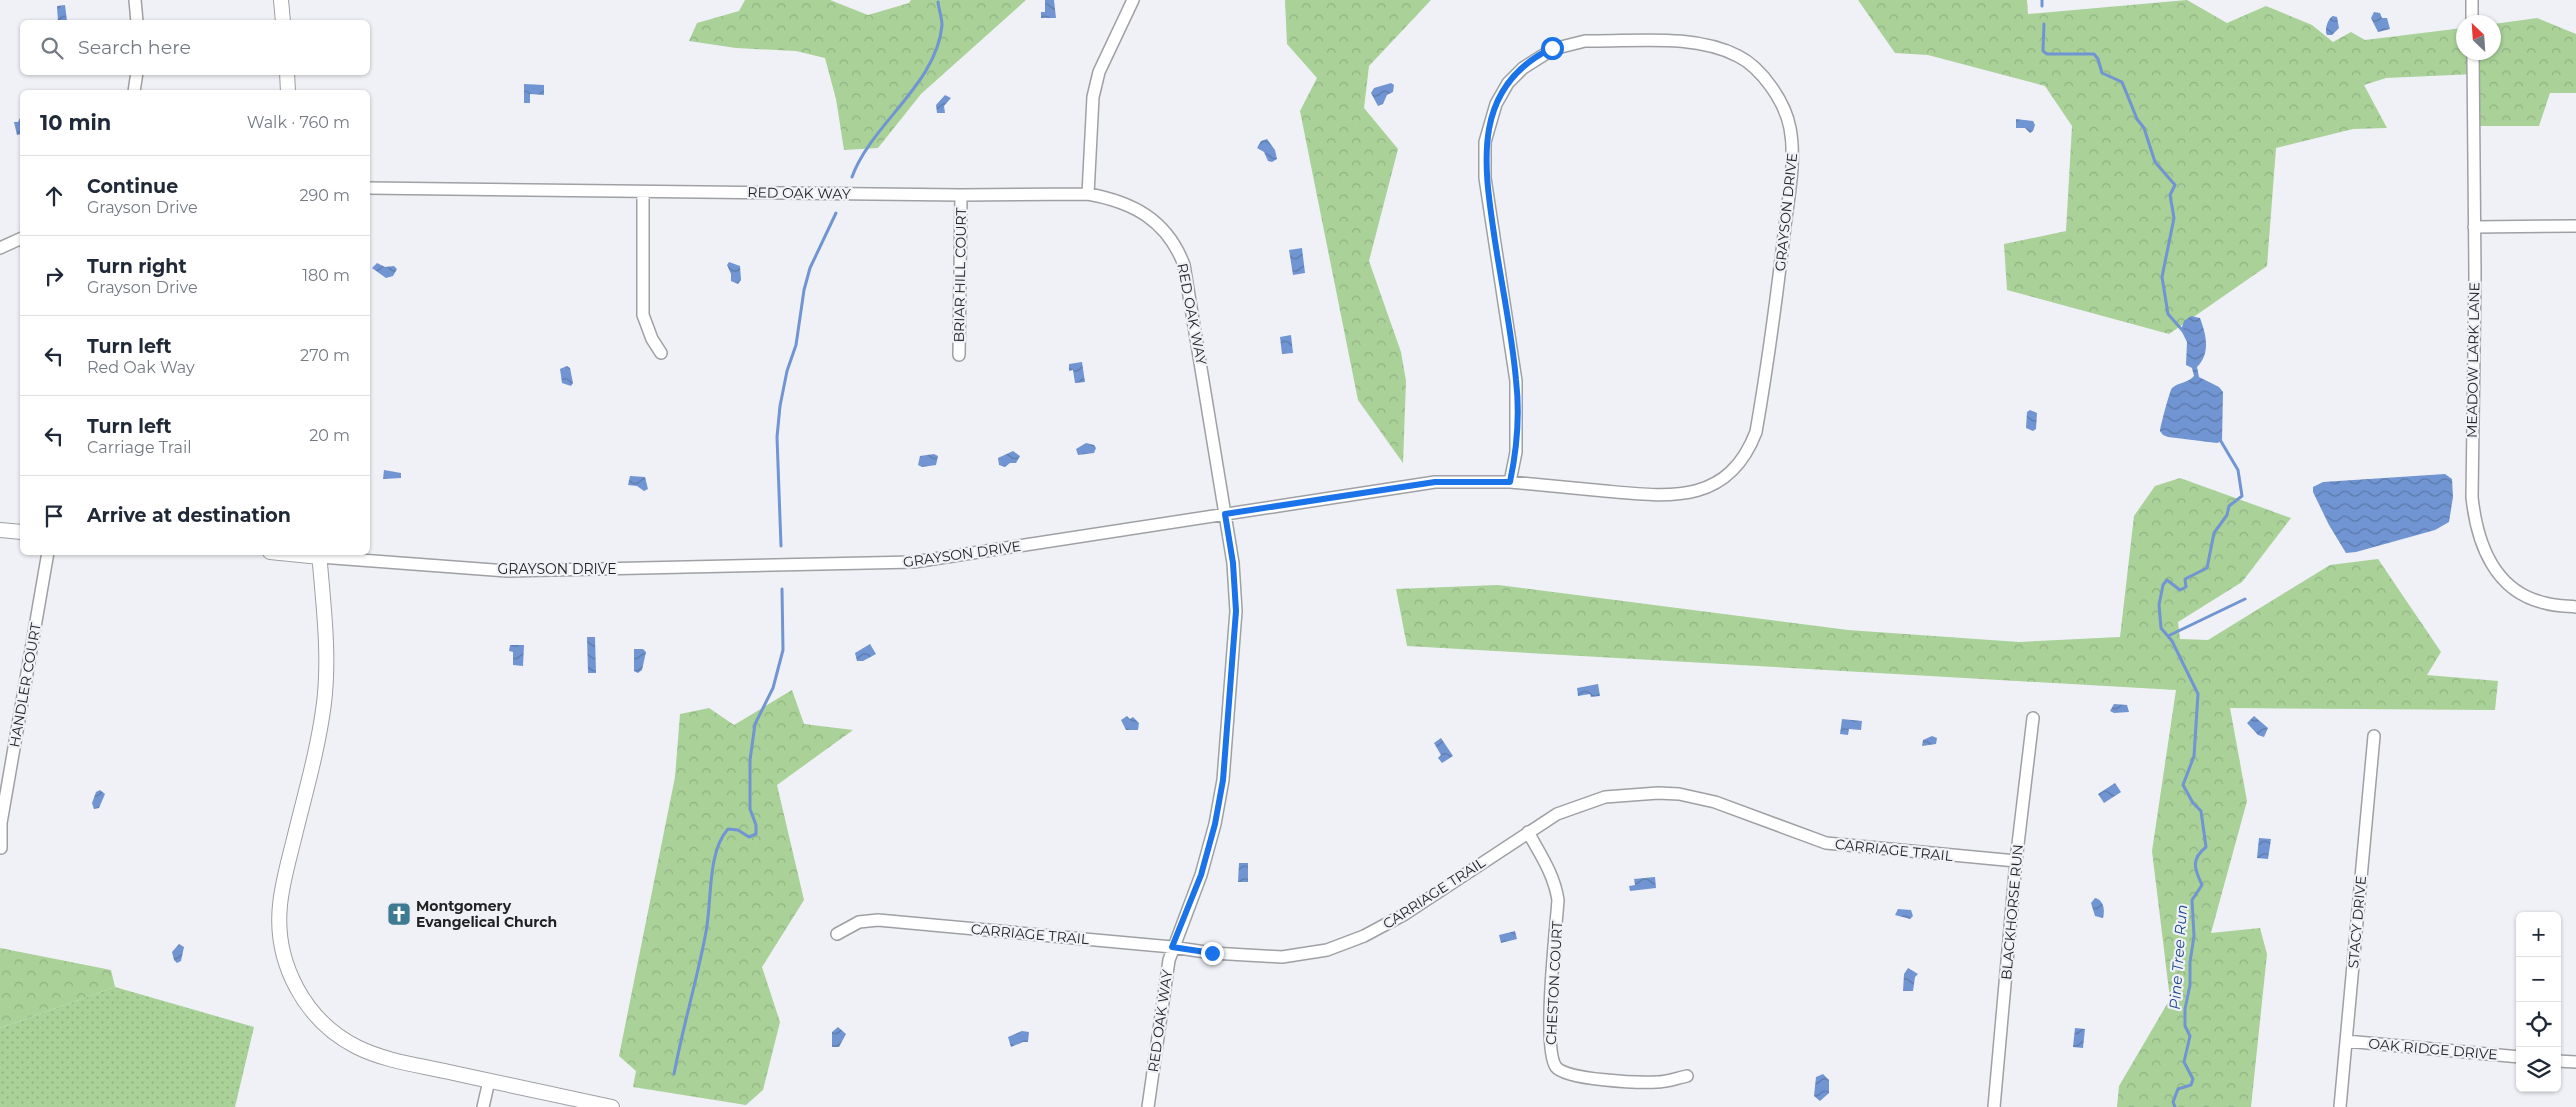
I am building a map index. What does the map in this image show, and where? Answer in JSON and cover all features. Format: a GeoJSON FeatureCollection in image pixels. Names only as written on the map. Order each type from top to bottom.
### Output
{"type":"FeatureCollection","features":[{"type":"Feature","properties":{"kind":"street"},"geometry":{"type":"LineString","coordinates":[[135,0],[137,20]]}},
{"type":"Feature","properties":{"kind":"street"},"geometry":{"type":"LineString","coordinates":[[281,0],[283,20]]}},
{"type":"Feature","properties":{"kind":"street"},"geometry":{"type":"LineString","coordinates":[[1088,194],[1095,88],[1099,72],[1133,0]]}},
{"type":"Feature","properties":{"kind":"street"},"geometry":{"type":"LineString","coordinates":[[2472,0],[2472,15]]}},
{"type":"Feature","properties":{"kind":"street","name":"GRAYSON DRIVE"},"geometry":{"type":"LineString","coordinates":[[330,555],[507,571],[914,562],[1435,482],[1510,482],[1658,496],[1692,493],[1730,474],[1752,444],[1756,432],[1774,326],[1793,144],[1786,115],[1778,98],[1752,65],[1738,56],[1692,42],[1585,41],[1552,48],[1542,54],[1523,68],[1508,83],[1496,104],[1486,142],[1486,178],[1516,381],[1516,452],[1510,482]]}},
{"type":"Feature","properties":{"kind":"street","name":"MEADOW LARK LANE"},"geometry":{"type":"LineString","coordinates":[[2473,60],[2472,498],[2478,533],[2494,571],[2511,588],[2524,596],[2545,603],[2576,607]]}},
{"type":"Feature","properties":{"kind":"street"},"geometry":{"type":"LineString","coordinates":[[134,90],[137,75]]}},
{"type":"Feature","properties":{"kind":"street"},"geometry":{"type":"LineString","coordinates":[[287,75],[288,90]]}},
{"type":"Feature","properties":{"kind":"street","name":"RED OAK WAY"},"geometry":{"type":"LineString","coordinates":[[370,188],[961,195],[1088,194],[1108,198],[1143,211],[1162,228],[1180,254],[1184,265],[1233,563],[1236,611],[1223,780],[1215,824],[1201,875],[1172,947],[1148,1107]]}},
{"type":"Feature","properties":{"kind":"street"},"geometry":{"type":"LineString","coordinates":[[643,192],[643,315],[652,339],[661,353]]}},
{"type":"Feature","properties":{"kind":"street","name":"BRIAR HILL COURT"},"geometry":{"type":"LineString","coordinates":[[959,355],[961,195]]}},
{"type":"Feature","properties":{"kind":"street"},"geometry":{"type":"LineString","coordinates":[[2474,227],[2576,226]]}},
{"type":"Feature","properties":{"kind":"street"},"geometry":{"type":"LineString","coordinates":[[0,248],[20,239]]}},
{"type":"Feature","properties":{"kind":"street"},"geometry":{"type":"LineString","coordinates":[[0,530],[20,532]]}},
{"type":"Feature","properties":{"kind":"street","name":"HANDLER COURT"},"geometry":{"type":"LineString","coordinates":[[1,848],[2,824],[47,555]]}},
{"type":"Feature","properties":{"kind":"street"},"geometry":{"type":"LineString","coordinates":[[319,555],[326,660],[324,702],[318,741],[279,906],[280,936],[285,961],[306,1003],[314,1015],[338,1036],[359,1048],[399,1061],[612,1107]]}},
{"type":"Feature","properties":{"kind":"street","name":"BLACKHORSE RUN"},"geometry":{"type":"LineString","coordinates":[[1994,1107],[2016,861],[2033,718]]}},
{"type":"Feature","properties":{"kind":"street","name":"STACY DRIVE"},"geometry":{"type":"LineString","coordinates":[[2340,1107],[2374,736]]}},
{"type":"Feature","properties":{"kind":"street","name":"CARRIAGE TRAIL"},"geometry":{"type":"LineString","coordinates":[[836,934],[859,922],[878,920],[1172,947],[1212,953],[1282,956],[1327,950],[1364,936],[1405,914],[1557,814],[1589,801],[1605,797],[1658,793],[1679,794],[1715,802],[1826,843],[2016,861]]}},
{"type":"Feature","properties":{"kind":"street","name":"CHESTON COURT"},"geometry":{"type":"LineString","coordinates":[[1528,832],[1549,868],[1558,900],[1550,1028],[1551,1055],[1555,1066],[1566,1074],[1632,1082],[1658,1082],[1687,1076]]}},
{"type":"Feature","properties":{"kind":"street","name":"OAK RIDGE DRIVE"},"geometry":{"type":"LineString","coordinates":[[2346,1041],[2516,1057]]}},
{"type":"Feature","properties":{"kind":"street"},"geometry":{"type":"LineString","coordinates":[[2561,1060],[2576,1062]]}},
{"type":"Feature","properties":{"kind":"street"},"geometry":{"type":"LineString","coordinates":[[483,1107],[489,1081]]}},
{"type":"Feature","properties":{"kind":"green space"},"geometry":{"type":"Polygon","coordinates":[[[745,0],[830,0],[868,15],[909,3],[911,0],[1026,0],[921,94],[878,148],[844,150],[836,99],[825,58],[796,51],[736,48],[689,41],[697,23],[739,11],[745,0]]]}},
{"type":"Feature","properties":{"kind":"green space"},"geometry":{"type":"Polygon","coordinates":[[[1285,0],[1431,0],[1369,66],[1364,108],[1398,149],[1369,261],[1401,352],[1406,381],[1403,463],[1358,400],[1300,111],[1317,78],[1287,44],[1285,0]]]}},
{"type":"Feature","properties":{"kind":"green space"},"geometry":{"type":"Polygon","coordinates":[[[1858,0],[2027,0],[2028,14],[2187,0],[2227,23],[2266,6],[2312,25],[2333,42],[2351,32],[2365,40],[2456,29],[2456,60],[2501,60],[2501,23],[2537,18],[2576,34],[2576,93],[2550,93],[2539,126],[2474,126],[2475,74],[2386,78],[2364,85],[2387,128],[2353,129],[2276,148],[2267,266],[2169,334],[2007,290],[2004,244],[2066,231],[2072,126],[2045,86],[1928,55],[1895,53],[1858,0]]]}},
{"type":"Feature","properties":{"kind":"green space"},"geometry":{"type":"Polygon","coordinates":[[[2180,478],[2291,518],[2242,582],[2178,622],[2180,639],[2208,640],[2330,565],[2378,559],[2441,652],[2427,675],[2498,681],[2495,710],[2230,708],[2247,801],[2211,933],[2260,928],[2267,954],[2251,1107],[2117,1107],[2119,1086],[2170,999],[2152,851],[2176,690],[1407,646],[1396,589],[1498,585],[1848,630],[2019,642],[2120,637],[2134,516],[2155,486],[2180,478]]]}},
{"type":"Feature","properties":{"kind":"green space"},"geometry":{"type":"Polygon","coordinates":[[[792,690],[804,724],[853,730],[777,785],[804,900],[762,967],[780,1022],[763,1090],[746,1105],[633,1087],[636,1071],[619,1056],[675,777],[680,714],[709,708],[734,725],[792,690]]]}},
{"type":"Feature","properties":{"kind":"green space"},"geometry":{"type":"Polygon","coordinates":[[[0,948],[111,970],[115,987],[0,1028],[0,948]]]}},
{"type":"Feature","properties":{"kind":"green space"},"geometry":{"type":"Polygon","coordinates":[[[115,987],[254,1027],[235,1107],[0,1107],[0,1028],[115,987]]]}},
{"type":"Feature","properties":{"kind":"water"},"geometry":{"type":"Polygon","coordinates":[[[1045,0],[1054,0],[1056,18],[1041,18],[1041,12],[1045,12],[1045,0]]]}},
{"type":"Feature","properties":{"kind":"water"},"geometry":{"type":"Polygon","coordinates":[[[65,5],[67,20],[58,20],[57,6],[65,5]]]}},
{"type":"Feature","properties":{"kind":"water"},"geometry":{"type":"Polygon","coordinates":[[[2374,12],[2380,13],[2382,18],[2387,18],[2390,29],[2378,32],[2371,18],[2374,12]]]}},
{"type":"Feature","properties":{"kind":"water"},"geometry":{"type":"Polygon","coordinates":[[[2333,16],[2337,17],[2339,28],[2332,35],[2327,35],[2327,24],[2333,16]]]}},
{"type":"Feature","properties":{"kind":"water"},"geometry":{"type":"Polygon","coordinates":[[[1391,83],[1394,85],[1393,92],[1387,95],[1383,104],[1378,106],[1371,93],[1374,88],[1391,83]]]}},
{"type":"Feature","properties":{"kind":"water"},"geometry":{"type":"Polygon","coordinates":[[[524,84],[544,85],[544,95],[530,94],[530,103],[524,103],[524,84]]]}},
{"type":"Feature","properties":{"kind":"water"},"geometry":{"type":"Polygon","coordinates":[[[945,95],[951,98],[944,106],[945,113],[937,113],[936,105],[945,95]]]}},
{"type":"Feature","properties":{"kind":"water"},"geometry":{"type":"Polygon","coordinates":[[[20,118],[20,134],[17,135],[14,122],[18,122],[20,118]]]}},
{"type":"Feature","properties":{"kind":"water"},"geometry":{"type":"Polygon","coordinates":[[[2016,119],[2033,121],[2035,125],[2033,131],[2030,133],[2025,128],[2016,128],[2016,119]]]}},
{"type":"Feature","properties":{"kind":"water"},"geometry":{"type":"Polygon","coordinates":[[[1267,139],[1275,150],[1277,159],[1272,162],[1268,161],[1264,152],[1257,148],[1261,141],[1267,139]]]}},
{"type":"Feature","properties":{"kind":"water"},"geometry":{"type":"Polygon","coordinates":[[[1302,248],[1305,273],[1293,275],[1289,250],[1302,248]]]}},
{"type":"Feature","properties":{"kind":"water"},"geometry":{"type":"Polygon","coordinates":[[[729,262],[740,266],[741,280],[738,284],[731,281],[731,274],[727,265],[729,262]]]}},
{"type":"Feature","properties":{"kind":"water"},"geometry":{"type":"Polygon","coordinates":[[[377,263],[385,267],[394,266],[397,269],[393,276],[386,278],[372,268],[377,263]]]}},
{"type":"Feature","properties":{"kind":"water"},"geometry":{"type":"Polygon","coordinates":[[[2191,316],[2200,318],[2206,343],[2204,356],[2197,367],[2199,377],[2219,387],[2223,392],[2222,441],[2217,443],[2168,437],[2160,431],[2172,388],[2194,376],[2192,368],[2186,365],[2187,342],[2181,330],[2184,321],[2191,316]]]}},
{"type":"Feature","properties":{"kind":"water"},"geometry":{"type":"Polygon","coordinates":[[[1291,335],[1293,353],[1282,354],[1280,337],[1291,335]]]}},
{"type":"Feature","properties":{"kind":"water"},"geometry":{"type":"Polygon","coordinates":[[[1082,362],[1085,382],[1075,383],[1073,370],[1069,371],[1069,364],[1082,362]]]}},
{"type":"Feature","properties":{"kind":"water"},"geometry":{"type":"Polygon","coordinates":[[[567,366],[570,368],[573,383],[571,386],[562,383],[560,369],[567,366]]]}},
{"type":"Feature","properties":{"kind":"water"},"geometry":{"type":"Polygon","coordinates":[[[2030,410],[2037,413],[2036,429],[2033,431],[2026,428],[2027,412],[2030,410]]]}},
{"type":"Feature","properties":{"kind":"water"},"geometry":{"type":"Polygon","coordinates":[[[1086,443],[1094,445],[1096,448],[1094,453],[1078,455],[1076,449],[1086,443]]]}},
{"type":"Feature","properties":{"kind":"water"},"geometry":{"type":"Polygon","coordinates":[[[1013,451],[1020,456],[1016,463],[1010,463],[1005,467],[999,465],[998,458],[1013,451]]]}},
{"type":"Feature","properties":{"kind":"water"},"geometry":{"type":"Polygon","coordinates":[[[934,454],[938,456],[936,465],[922,467],[918,465],[920,456],[934,454]]]}},
{"type":"Feature","properties":{"kind":"water"},"geometry":{"type":"Polygon","coordinates":[[[384,470],[401,473],[401,478],[383,479],[384,470]]]}},
{"type":"Feature","properties":{"kind":"water"},"geometry":{"type":"Polygon","coordinates":[[[2445,474],[2452,479],[2453,497],[2449,522],[2435,530],[2356,552],[2346,553],[2329,525],[2313,492],[2313,487],[2323,482],[2445,474]]]}},
{"type":"Feature","properties":{"kind":"water"},"geometry":{"type":"Polygon","coordinates":[[[630,476],[645,477],[648,489],[644,491],[637,486],[628,485],[630,476]]]}},
{"type":"Feature","properties":{"kind":"water"},"geometry":{"type":"Polygon","coordinates":[[[587,637],[595,637],[596,673],[588,673],[587,637]]]}},
{"type":"Feature","properties":{"kind":"water"},"geometry":{"type":"Polygon","coordinates":[[[870,644],[876,654],[863,661],[857,661],[855,653],[870,644]]]}},
{"type":"Feature","properties":{"kind":"water"},"geometry":{"type":"Polygon","coordinates":[[[510,645],[524,645],[523,666],[513,665],[513,652],[509,651],[510,645]]]}},
{"type":"Feature","properties":{"kind":"water"},"geometry":{"type":"Polygon","coordinates":[[[634,649],[643,649],[646,652],[642,670],[638,673],[634,671],[634,649]]]}},
{"type":"Feature","properties":{"kind":"water"},"geometry":{"type":"Polygon","coordinates":[[[1598,684],[1600,696],[1591,697],[1590,694],[1578,696],[1577,688],[1598,684]]]}},
{"type":"Feature","properties":{"kind":"water"},"geometry":{"type":"Polygon","coordinates":[[[2114,704],[2127,705],[2129,712],[2114,713],[2110,711],[2114,704]]]}},
{"type":"Feature","properties":{"kind":"water"},"geometry":{"type":"Polygon","coordinates":[[[1127,716],[1130,719],[1133,717],[1139,723],[1138,730],[1126,730],[1121,720],[1127,716]]]}},
{"type":"Feature","properties":{"kind":"water"},"geometry":{"type":"Polygon","coordinates":[[[2254,716],[2268,728],[2264,737],[2258,735],[2247,723],[2254,716]]]}},
{"type":"Feature","properties":{"kind":"water"},"geometry":{"type":"Polygon","coordinates":[[[1842,719],[1862,721],[1861,730],[1849,729],[1848,735],[1840,734],[1842,719]]]}},
{"type":"Feature","properties":{"kind":"water"},"geometry":{"type":"Polygon","coordinates":[[[1932,736],[1937,738],[1936,744],[1922,746],[1923,740],[1932,736]]]}},
{"type":"Feature","properties":{"kind":"water"},"geometry":{"type":"Polygon","coordinates":[[[1441,738],[1453,756],[1442,763],[1438,758],[1441,755],[1434,743],[1441,738]]]}},
{"type":"Feature","properties":{"kind":"water"},"geometry":{"type":"Polygon","coordinates":[[[2115,783],[2121,792],[2104,803],[2098,794],[2115,783]]]}},
{"type":"Feature","properties":{"kind":"water"},"geometry":{"type":"Polygon","coordinates":[[[100,790],[105,794],[99,808],[94,809],[92,803],[96,792],[100,790]]]}},
{"type":"Feature","properties":{"kind":"water"},"geometry":{"type":"Polygon","coordinates":[[[2259,838],[2271,839],[2268,859],[2257,858],[2259,838]]]}},
{"type":"Feature","properties":{"kind":"water"},"geometry":{"type":"Polygon","coordinates":[[[1239,863],[1248,863],[1248,882],[1238,882],[1239,863]]]}},
{"type":"Feature","properties":{"kind":"water"},"geometry":{"type":"Polygon","coordinates":[[[1655,877],[1656,888],[1630,891],[1629,886],[1635,885],[1634,879],[1655,877]]]}},
{"type":"Feature","properties":{"kind":"water"},"geometry":{"type":"Polygon","coordinates":[[[2095,898],[2103,906],[2103,918],[2095,916],[2091,903],[2095,898]]]}},
{"type":"Feature","properties":{"kind":"water"},"geometry":{"type":"Polygon","coordinates":[[[1898,909],[1911,910],[1913,916],[1910,919],[1895,915],[1898,909]]]}},
{"type":"Feature","properties":{"kind":"water"},"geometry":{"type":"Polygon","coordinates":[[[1515,931],[1517,939],[1501,943],[1499,935],[1515,931]]]}},
{"type":"Feature","properties":{"kind":"water"},"geometry":{"type":"Polygon","coordinates":[[[179,944],[184,947],[181,961],[177,963],[172,952],[179,944]]]}},
{"type":"Feature","properties":{"kind":"water"},"geometry":{"type":"Polygon","coordinates":[[[1908,968],[1918,974],[1915,977],[1913,991],[1903,991],[1904,974],[1908,968]]]}},
{"type":"Feature","properties":{"kind":"water"},"geometry":{"type":"Polygon","coordinates":[[[838,1027],[846,1034],[839,1047],[832,1047],[832,1032],[838,1027]]]}},
{"type":"Feature","properties":{"kind":"water"},"geometry":{"type":"Polygon","coordinates":[[[2075,1028],[2085,1029],[2083,1048],[2073,1047],[2075,1028]]]}},
{"type":"Feature","properties":{"kind":"water"},"geometry":{"type":"Polygon","coordinates":[[[1022,1031],[1029,1032],[1028,1042],[1011,1047],[1008,1037],[1022,1031]]]}},
{"type":"Feature","properties":{"kind":"water"},"geometry":{"type":"Polygon","coordinates":[[[1823,1074],[1829,1080],[1829,1093],[1820,1101],[1814,1096],[1816,1077],[1823,1074]]]}},
{"type":"Feature","properties":{"kind":"waterway"},"geometry":{"type":"LineString","coordinates":[[2042,0],[2042,6]]}},
{"type":"Feature","properties":{"kind":"waterway"},"geometry":{"type":"LineString","coordinates":[[852,177],[873,139],[916,85],[928,66],[937,46],[942,25],[938,2]]}},
{"type":"Feature","properties":{"kind":"waterway"},"geometry":{"type":"LineString","coordinates":[[2044,24],[2043,51],[2047,54],[2094,54],[2098,59],[2102,73],[2122,82],[2137,119],[2144,128],[2155,162],[2175,185],[2170,195],[2174,218],[2162,277],[2168,314],[2183,331]]}},
{"type":"Feature","properties":{"kind":"waterway"},"geometry":{"type":"LineString","coordinates":[[781,546],[777,437],[780,406],[787,371],[796,345],[804,290],[810,268],[836,213]]}},
{"type":"Feature","properties":{"kind":"waterway","name":"Pine Tree Run"},"geometry":{"type":"LineString","coordinates":[[2175,1107],[2173,1102],[2178,1089],[2191,1085],[2193,1079],[2184,1062],[2190,1036],[2185,1026],[2185,1009],[2190,985],[2190,962],[2194,936],[2192,900],[2202,885],[2195,864],[2201,851],[2206,847],[2201,811],[2193,803],[2183,785],[2194,756],[2198,694],[2172,641],[2161,628],[2159,605],[2163,585],[2167,580],[2180,590],[2186,587],[2185,579],[2207,568],[2214,533],[2227,515],[2229,506],[2242,496],[2238,470],[2219,438]]}},
{"type":"Feature","properties":{"kind":"waterway"},"geometry":{"type":"LineString","coordinates":[[674,1074],[706,932],[713,864],[721,839],[728,829],[738,830],[749,837],[756,834],[756,825],[750,809],[750,760],[755,724],[773,688],[783,650],[782,589]]}},
{"type":"Feature","properties":{"kind":"waterway"},"geometry":{"type":"LineString","coordinates":[[2168,636],[2245,599]]}},
{"type":"Feature","properties":{"kind":"place","name":"Montgomery Evangelical Church"},"geometry":{"type":"Point","coordinates":[399,914]}},
{"type":"Feature","properties":{"kind":"route"},"geometry":{"type":"LineString","coordinates":[[1212,953],[1172,947],[1201,875],[1215,824],[1223,780],[1236,611],[1233,563],[1225,514],[1435,482],[1510,482],[1516,452],[1516,381],[1486,178],[1486,142],[1488,124],[1496,104],[1508,83],[1523,68],[1552,48]]}}]}
